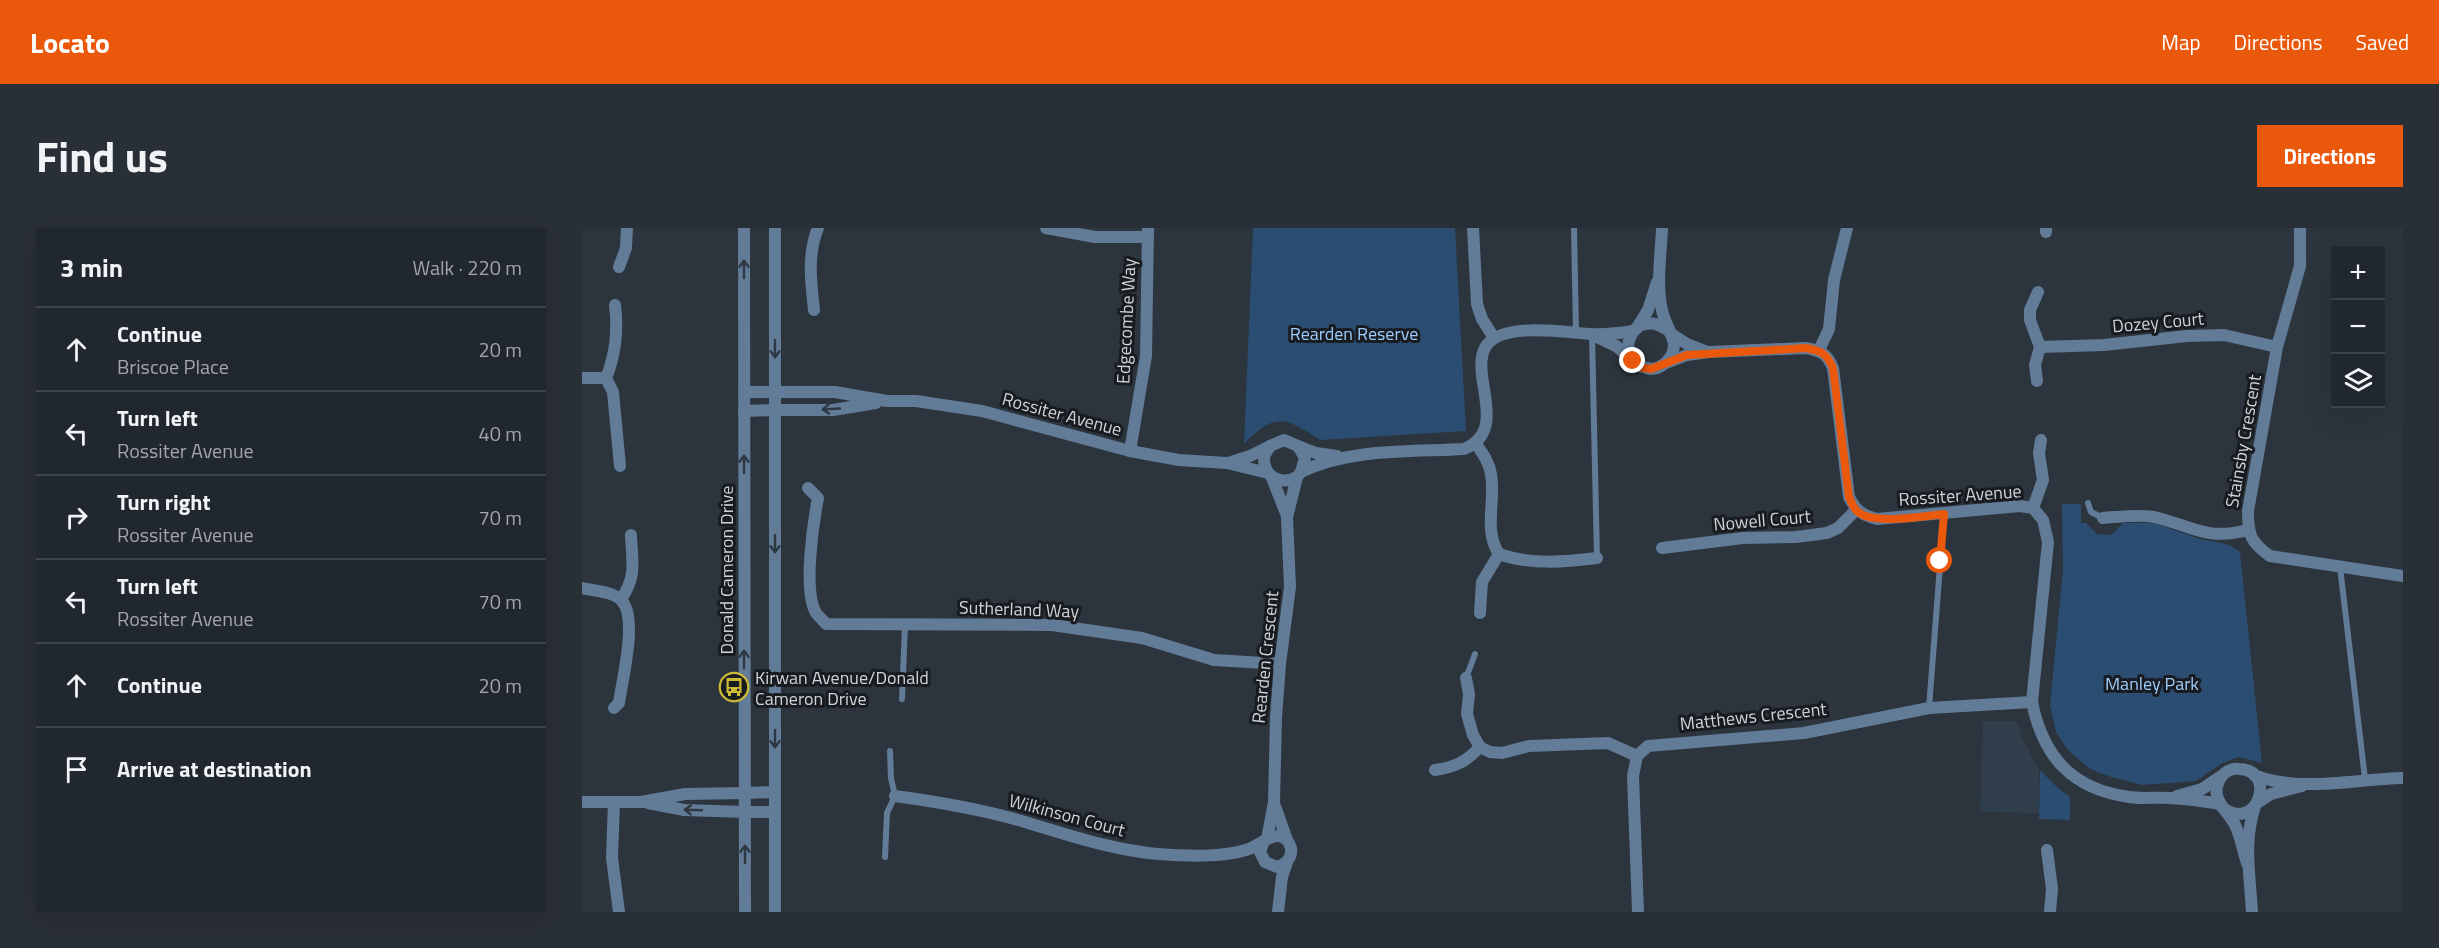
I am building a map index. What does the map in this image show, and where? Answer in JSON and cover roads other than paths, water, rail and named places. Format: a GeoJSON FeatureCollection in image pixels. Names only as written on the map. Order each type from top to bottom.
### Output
{"type":"FeatureCollection","features":[{"type":"Feature","properties":{"kind":"street"},"geometry":{"type":"LineString","coordinates":[[619,267],[626,248],[627,228]]}},
{"type":"Feature","properties":{"kind":"street","name":"Donald Cameron Drive"},"geometry":{"type":"LineString","coordinates":[[744,228],[745,912]]}},
{"type":"Feature","properties":{"kind":"street"},"geometry":{"type":"LineString","coordinates":[[775,228],[775,912]]}},
{"type":"Feature","properties":{"kind":"street"},"geometry":{"type":"LineString","coordinates":[[814,310],[810,272],[813,240],[818,228]]}},
{"type":"Feature","properties":{"kind":"street"},"geometry":{"type":"LineString","coordinates":[[1046,228],[1095,237],[1148,232]]}},
{"type":"Feature","properties":{"kind":"street"},"geometry":{"type":"LineString","coordinates":[[1473,228],[1477,304],[1482,319],[1494,338]]}},
{"type":"Feature","properties":{"kind":"street"},"geometry":{"type":"LineString","coordinates":[[1662,228],[1661,309],[1674,345],[1673,353],[1666,363]]}},
{"type":"Feature","properties":{"kind":"street"},"geometry":{"type":"LineString","coordinates":[[1819,350],[1829,329],[1833,280],[1847,228]]}},
{"type":"Feature","properties":{"kind":"street","name":"Stainsby Crescent"},"geometry":{"type":"LineString","coordinates":[[2300,228],[2300,266],[2277,347],[2248,511],[2248,530],[2256,546],[2270,555],[2403,576]]}},
{"type":"Feature","properties":{"kind":"street","name":"Edgecombe Way"},"geometry":{"type":"LineString","coordinates":[[1130,451],[1146,356],[1148,232]]}},
{"type":"Feature","properties":{"kind":"street"},"geometry":{"type":"LineString","coordinates":[[1633,361],[1628,346],[1648,310],[1660,272]]}},
{"type":"Feature","properties":{"kind":"street"},"geometry":{"type":"LineString","coordinates":[[2037,381],[2035,365],[2040,347],[2030,320],[2030,310],[2038,292]]}},
{"type":"Feature","properties":{"kind":"street"},"geometry":{"type":"LineString","coordinates":[[615,305],[617,323],[613,361],[606,378],[613,392],[620,466]]}},
{"type":"Feature","properties":{"kind":"street"},"geometry":{"type":"LineString","coordinates":[[1341,457],[1316,453],[1284,440],[1270,446],[1263,462],[1270,475],[1284,481],[1319,463],[1341,457],[1464,449],[1476,444],[1484,434],[1486,421],[1482,360],[1485,347],[1494,338],[1505,333],[1537,330],[1592,334],[1635,330],[1652,323],[1659,324],[1687,344],[1709,352]]}},
{"type":"Feature","properties":{"kind":"street"},"geometry":{"type":"LineString","coordinates":[[1592,334],[1616,346],[1643,368],[1651,369],[1687,355],[1709,352],[1806,348],[1819,350],[1828,355],[1833,368],[1849,497],[1856,510]]}},
{"type":"Feature","properties":{"kind":"street","name":"Dozey Court"},"geometry":{"type":"LineString","coordinates":[[2040,347],[2104,345],[2187,336],[2224,335],[2277,347]]}},
{"type":"Feature","properties":{"kind":"street"},"geometry":{"type":"LineString","coordinates":[[582,378],[606,378]]}},
{"type":"Feature","properties":{"kind":"street","name":"Rossiter Avenue"},"geometry":{"type":"LineString","coordinates":[[744,392],[835,392],[886,401]]}},
{"type":"Feature","properties":{"kind":"street","name":"Rossiter Avenue"},"geometry":{"type":"LineString","coordinates":[[744,411],[832,410],[886,401],[916,401],[982,411],[1130,451],[1179,460],[1227,463],[1270,475]]}},
{"type":"Feature","properties":{"kind":"street"},"geometry":{"type":"LineString","coordinates":[[2033,508],[2043,480],[2039,453],[2041,440]]}},
{"type":"Feature","properties":{"kind":"street"},"geometry":{"type":"LineString","coordinates":[[1476,444],[1487,460],[1491,474],[1493,507],[1490,534],[1499,554],[1527,561],[1570,561],[1596,558]]}},
{"type":"Feature","properties":{"kind":"street","name":"Rossiter Avenue"},"geometry":{"type":"LineString","coordinates":[[1227,463],[1250,456],[1270,446]]}},
{"type":"Feature","properties":{"kind":"street"},"geometry":{"type":"LineString","coordinates":[[1299,446],[1305,458],[1299,475]]}},
{"type":"Feature","properties":{"kind":"street","name":"Rearden Crescent"},"geometry":{"type":"LineString","coordinates":[[1270,475],[1287,517]]}},
{"type":"Feature","properties":{"kind":"street","name":"Rearden Crescent"},"geometry":{"type":"LineString","coordinates":[[1266,840],[1274,802],[1280,664],[1290,587],[1287,517],[1299,475]]}},
{"type":"Feature","properties":{"kind":"street","name":"Sutherland Way"},"geometry":{"type":"LineString","coordinates":[[808,488],[818,498],[811,538],[810,568],[813,600],[816,612],[826,624],[1052,625],[1142,638],[1215,660],[1280,664]]}},
{"type":"Feature","properties":{"kind":"street","name":"Rossiter Avenue"},"geometry":{"type":"LineString","coordinates":[[1856,510],[1865,516],[1877,519],[2020,506],[2033,508],[2043,520],[2048,543],[2032,702],[2037,727],[2049,753],[2068,772],[2093,788],[2129,798],[2170,798],[2221,806]]}},
{"type":"Feature","properties":{"kind":"street","name":"Nowell Court"},"geometry":{"type":"LineString","coordinates":[[1662,548],[1743,538],[1796,537],[1827,533],[1838,528],[1856,510]]}},
{"type":"Feature","properties":{"kind":"street"},"geometry":{"type":"LineString","coordinates":[[2103,518],[2152,517],[2212,535],[2230,535],[2248,530]]}},
{"type":"Feature","properties":{"kind":"street"},"geometry":{"type":"LineString","coordinates":[[621,599],[630,586],[633,573],[631,535]]}},
{"type":"Feature","properties":{"kind":"street"},"geometry":{"type":"LineString","coordinates":[[1480,613],[1482,582],[1499,554]]}},
{"type":"Feature","properties":{"kind":"street"},"geometry":{"type":"LineString","coordinates":[[582,588],[610,594],[621,599],[627,608],[630,621],[619,703],[614,708]]}},
{"type":"Feature","properties":{"kind":"street"},"geometry":{"type":"LineString","coordinates":[[1466,678],[1469,694],[1467,714],[1473,735],[1480,747],[1490,752],[1502,753],[1529,746],[1608,743],[1637,756],[1633,776],[1638,912]]}},
{"type":"Feature","properties":{"kind":"street","name":"Matthews Crescent"},"geometry":{"type":"LineString","coordinates":[[1637,756],[1648,746],[1663,743],[1737,740],[1804,733],[1929,708],[2032,702]]}},
{"type":"Feature","properties":{"kind":"street"},"geometry":{"type":"LineString","coordinates":[[1435,770],[1454,767],[1468,760],[1480,747]]}},
{"type":"Feature","properties":{"kind":"street"},"geometry":{"type":"LineString","coordinates":[[2247,863],[2236,827],[2221,806],[2216,793],[2216,785],[2222,776],[2235,769],[2243,769],[2269,780],[2312,783],[2403,778]]}},
{"type":"Feature","properties":{"kind":"street"},"geometry":{"type":"LineString","coordinates":[[2252,912],[2247,863],[2249,824],[2261,789],[2254,775]]}},
{"type":"Feature","properties":{"kind":"street","name":"Rossiter Avenue"},"geometry":{"type":"LineString","coordinates":[[2170,798],[2202,789],[2222,776]]}},
{"type":"Feature","properties":{"kind":"street"},"geometry":{"type":"LineString","coordinates":[[2221,806],[2234,814],[2242,814],[2271,794],[2312,783]]}},
{"type":"Feature","properties":{"kind":"street"},"geometry":{"type":"LineString","coordinates":[[582,802],[641,802],[685,794],[775,792]]}},
{"type":"Feature","properties":{"kind":"street","name":"Wilkinson Court"},"geometry":{"type":"LineString","coordinates":[[895,796],[954,804],[1116,848],[1158,854],[1232,853],[1250,849],[1266,840]]}},
{"type":"Feature","properties":{"kind":"street"},"geometry":{"type":"LineString","coordinates":[[614,802],[612,858],[619,912]]}},
{"type":"Feature","properties":{"kind":"street"},"geometry":{"type":"LineString","coordinates":[[641,802],[684,810],[775,812]]}},
{"type":"Feature","properties":{"kind":"street","name":"Rearden Crescent"},"geometry":{"type":"LineString","coordinates":[[1274,802],[1287,840]]}},
{"type":"Feature","properties":{"kind":"street"},"geometry":{"type":"LineString","coordinates":[[1275,836],[1287,840],[1292,851],[1287,862],[1278,908],[1273,877],[1260,852],[1266,840],[1275,836]]}},
{"type":"Feature","properties":{"kind":"street"},"geometry":{"type":"LineString","coordinates":[[2048,850],[2052,889],[2050,912]]}},
{"type":"Feature","properties":{"kind":"street","name":"Wilkinson Court"},"geometry":{"type":"LineString","coordinates":[[1232,853],[1266,863]]}},
{"type":"Feature","properties":{"kind":"street"},"geometry":{"type":"LineString","coordinates":[[1266,863],[1277,867],[1287,862]]}},
{"type":"Feature","properties":{"kind":"lane"},"geometry":{"type":"LineString","coordinates":[[1574,228],[1576,332]]}},
{"type":"Feature","properties":{"kind":"lane"},"geometry":{"type":"LineString","coordinates":[[1592,334],[1596,558]]}},
{"type":"Feature","properties":{"kind":"lane"},"geometry":{"type":"LineString","coordinates":[[2088,503],[2091,512],[2103,518]]}},
{"type":"Feature","properties":{"kind":"lane"},"geometry":{"type":"LineString","coordinates":[[1929,708],[1944,514]]}},
{"type":"Feature","properties":{"kind":"lane"},"geometry":{"type":"LineString","coordinates":[[2340,567],[2365,779]]}},
{"type":"Feature","properties":{"kind":"lane"},"geometry":{"type":"LineString","coordinates":[[902,699],[905,626]]}},
{"type":"Feature","properties":{"kind":"lane"},"geometry":{"type":"LineString","coordinates":[[1466,678],[1475,654]]}},
{"type":"Feature","properties":{"kind":"lane"},"geometry":{"type":"LineString","coordinates":[[885,857],[887,813],[895,796],[891,778],[890,751]]}},
{"type":"Feature","properties":{"kind":"place","name":"Kirwan Avenue/Donald Cameron Drive"},"geometry":{"type":"Point","coordinates":[734,687]}},
{"type":"Feature","properties":{"kind":"park label","name":"Rearden Reserve"},"geometry":{"type":"Point","coordinates":[1354,333]}},
{"type":"Feature","properties":{"kind":"park label","name":"Manley Park"},"geometry":{"type":"Point","coordinates":[2152,683]}}]}
